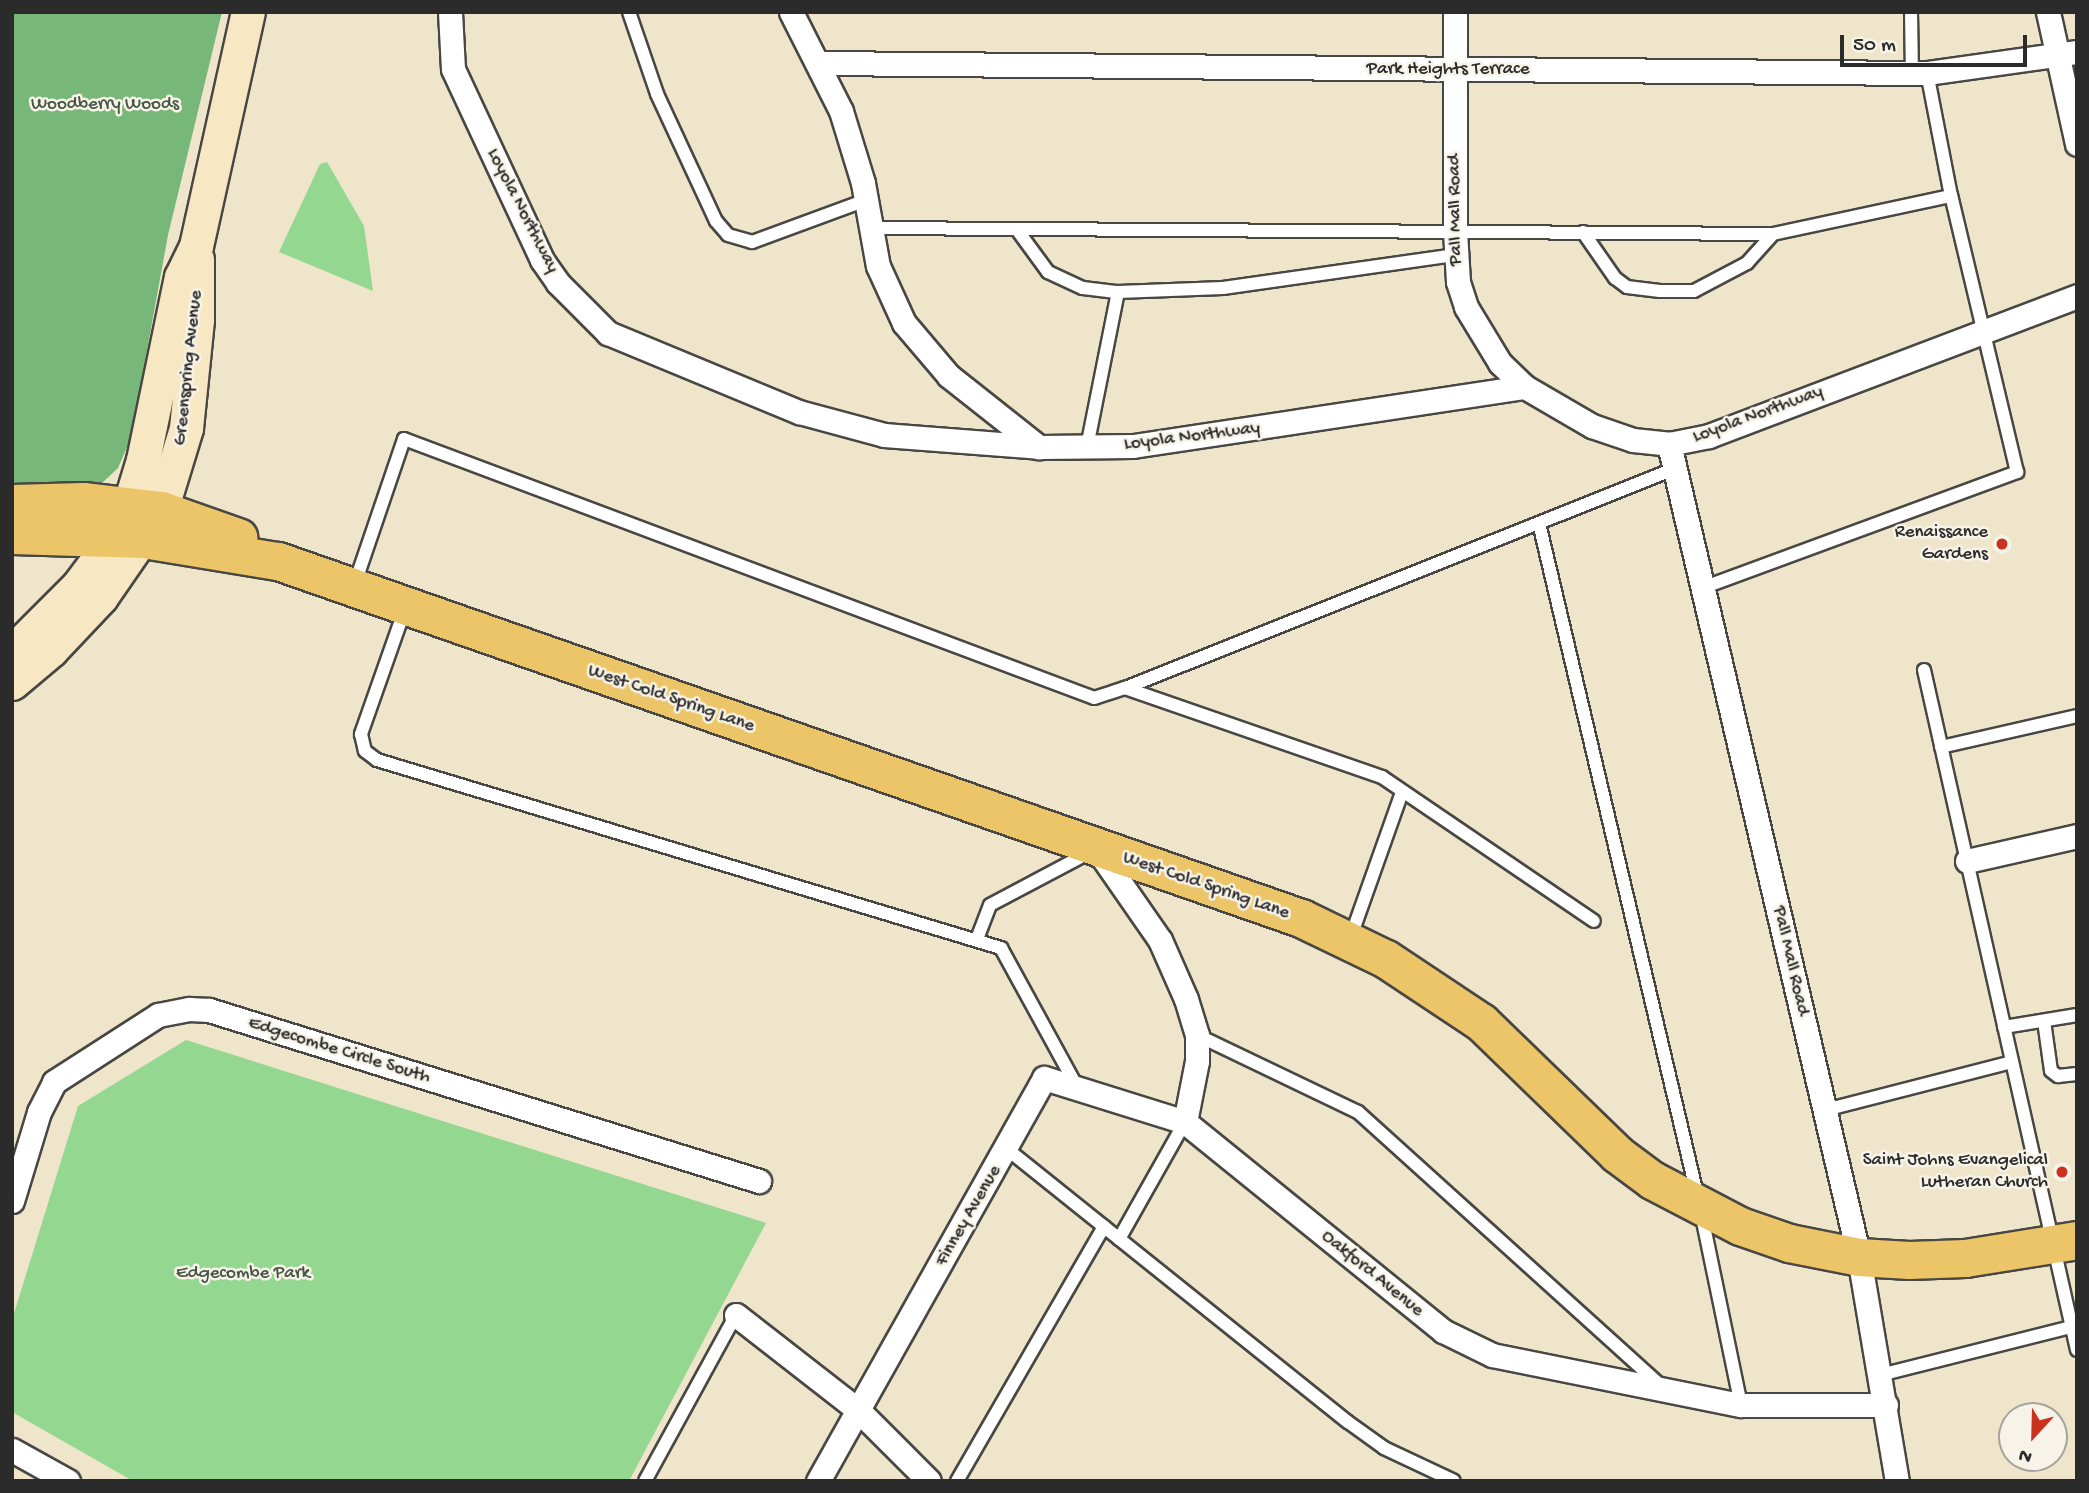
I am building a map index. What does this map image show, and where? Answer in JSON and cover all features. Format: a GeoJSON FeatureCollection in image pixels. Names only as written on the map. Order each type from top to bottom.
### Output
{"type":"FeatureCollection","features":[{"type":"Feature","properties":{"kind":"main road","name":"Greenspring Avenue"},"geometry":{"type":"LineString","coordinates":[[12,683],[77,623],[137,523],[144,460],[178,286],[196,246],[247,12]]}},
{"type":"Feature","properties":{"kind":"main road","name":"West Cold Spring Lane"},"geometry":{"type":"LineString","coordinates":[[12,503],[83,501],[137,523],[278,561],[1301,918],[1350,940],[1481,1022],[1618,1154],[1700,1207],[1789,1243],[1859,1257],[1965,1258],[2065,1243]]}},
{"type":"Feature","properties":{"kind":"main road","name":"Greenspring Avenue"},"geometry":{"type":"LineString","coordinates":[[12,652],[137,523]]}},
{"type":"Feature","properties":{"kind":"main road","name":"West Cold Spring Lane"},"geometry":{"type":"LineString","coordinates":[[12,535],[137,523]]}},
{"type":"Feature","properties":{"kind":"street","name":"Loyola Northway"},"geometry":{"type":"LineString","coordinates":[[450,12],[453,69],[542,260],[585,313],[608,333],[835,425],[884,435],[1040,447],[1183,442],[1525,387],[1592,426],[1633,440],[1669,444],[1709,436],[2077,296]]}},
{"type":"Feature","properties":{"kind":"street"},"geometry":{"type":"LineString","coordinates":[[791,12],[841,111],[866,200],[870,229],[891,296],[925,352],[985,406],[1040,447]]}},
{"type":"Feature","properties":{"kind":"street","name":"Pall Mall Road"},"geometry":{"type":"LineString","coordinates":[[1455,12],[1455,231],[1458,282],[1478,331],[1500,363],[1525,387]]}},
{"type":"Feature","properties":{"kind":"street"},"geometry":{"type":"LineString","coordinates":[[2048,12],[2066,54],[2077,144]]}},
{"type":"Feature","properties":{"kind":"street","name":"Park Heights Terrace"},"geometry":{"type":"LineString","coordinates":[[818,63],[1919,73],[2066,54]]}},
{"type":"Feature","properties":{"kind":"street","name":"Pall Mall Road"},"geometry":{"type":"LineString","coordinates":[[1669,444],[1859,1257],[1897,1481]]}},
{"type":"Feature","properties":{"kind":"street"},"geometry":{"type":"LineString","coordinates":[[1967,861],[2077,836]]}},
{"type":"Feature","properties":{"kind":"street"},"geometry":{"type":"LineString","coordinates":[[1096,848],[1160,940],[1197,1035],[1193,1090],[1185,1122]]}},
{"type":"Feature","properties":{"kind":"street","name":"Edgecombe Circle South"},"geometry":{"type":"LineString","coordinates":[[12,1201],[38,1112],[54,1082],[159,1015],[182,1009],[209,1010],[759,1181]]}},
{"type":"Feature","properties":{"kind":"street","name":"Finney Avenue"},"geometry":{"type":"LineString","coordinates":[[818,1481],[1007,1149],[1044,1077],[1185,1122]]}},
{"type":"Feature","properties":{"kind":"street","name":"Oakford Avenue"},"geometry":{"type":"LineString","coordinates":[[1185,1122],[1443,1331],[1524,1364],[1741,1405],[1886,1405]]}},
{"type":"Feature","properties":{"kind":"street"},"geometry":{"type":"LineString","coordinates":[[736,1315],[858,1410],[929,1481]]}},
{"type":"Feature","properties":{"kind":"street"},"geometry":{"type":"LineString","coordinates":[[12,1450],[68,1481]]}},
{"type":"Feature","properties":{"kind":"lane"},"geometry":{"type":"LineString","coordinates":[[629,12],[657,94],[716,221],[728,235],[751,242],[866,200]]}},
{"type":"Feature","properties":{"kind":"lane"},"geometry":{"type":"LineString","coordinates":[[1702,588],[2017,472],[1919,73],[1911,12]]}},
{"type":"Feature","properties":{"kind":"lane"},"geometry":{"type":"LineString","coordinates":[[870,229],[1773,233],[1951,196]]}},
{"type":"Feature","properties":{"kind":"lane"},"geometry":{"type":"LineString","coordinates":[[1018,231],[1048,272],[1083,288],[1118,292],[1223,288],[1456,255]]}},
{"type":"Feature","properties":{"kind":"lane"},"geometry":{"type":"LineString","coordinates":[[1583,232],[1615,278],[1627,287],[1660,291],[1694,291],[1747,263],[1773,233]]}},
{"type":"Feature","properties":{"kind":"lane"},"geometry":{"type":"LineString","coordinates":[[1087,447],[1118,292]]}},
{"type":"Feature","properties":{"kind":"lane"},"geometry":{"type":"LineString","coordinates":[[354,587],[404,439],[1094,698],[1674,469]]}},
{"type":"Feature","properties":{"kind":"lane"},"geometry":{"type":"LineString","coordinates":[[1539,523],[1700,1207],[1741,1405]]}},
{"type":"Feature","properties":{"kind":"lane"},"geometry":{"type":"LineString","coordinates":[[407,606],[361,734],[365,751],[376,760],[1001,948],[1077,1087]]}},
{"type":"Feature","properties":{"kind":"lane"},"geometry":{"type":"LineString","coordinates":[[1880,1376],[2074,1337],[2065,1243],[2012,1062],[1924,670]]}},
{"type":"Feature","properties":{"kind":"lane"},"geometry":{"type":"LineString","coordinates":[[1125,688],[1382,777],[1594,921]]}},
{"type":"Feature","properties":{"kind":"lane"},"geometry":{"type":"LineString","coordinates":[[1941,747],[2077,716]]}},
{"type":"Feature","properties":{"kind":"lane"},"geometry":{"type":"LineString","coordinates":[[1350,940],[1402,792]]}},
{"type":"Feature","properties":{"kind":"lane"},"geometry":{"type":"LineString","coordinates":[[977,939],[990,905],[1096,848]]}},
{"type":"Feature","properties":{"kind":"lane"},"geometry":{"type":"LineString","coordinates":[[2004,1027],[2077,1015]]}},
{"type":"Feature","properties":{"kind":"lane"},"geometry":{"type":"LineString","coordinates":[[2044,1021],[2051,1071],[2058,1076],[2077,1074]]}},
{"type":"Feature","properties":{"kind":"lane"},"geometry":{"type":"LineString","coordinates":[[1197,1035],[1358,1112],[1668,1393]]}},
{"type":"Feature","properties":{"kind":"lane"},"geometry":{"type":"LineString","coordinates":[[1825,1110],[2012,1062]]}},
{"type":"Feature","properties":{"kind":"lane"},"geometry":{"type":"LineString","coordinates":[[1119,1238],[1185,1122]]}},
{"type":"Feature","properties":{"kind":"lane"},"geometry":{"type":"LineString","coordinates":[[1007,1149],[1384,1448],[1454,1481]]}},
{"type":"Feature","properties":{"kind":"lane"},"geometry":{"type":"LineString","coordinates":[[957,1481],[1104,1226]]}},
{"type":"Feature","properties":{"kind":"lane"},"geometry":{"type":"LineString","coordinates":[[645,1481],[736,1315]]}},
{"type":"Feature","properties":{"kind":"green space","name":"Woodberry Woods"},"geometry":{"type":"Polygon","coordinates":[[[12,12],[222,12],[168,235],[131,438],[118,468],[102,483],[12,494],[12,12]]]}},
{"type":"Feature","properties":{"kind":"green space"},"geometry":{"type":"Polygon","coordinates":[[[327,162],[364,226],[373,291],[279,252],[320,164],[327,162]]]}},
{"type":"Feature","properties":{"kind":"green space","name":"Edgecombe Park"},"geometry":{"type":"Polygon","coordinates":[[[186,1040],[766,1223],[629,1481],[133,1481],[12,1412],[12,1320],[78,1106],[186,1040]]]}},
{"type":"Feature","properties":{"kind":"place","name":"Renaissance Gardens"},"geometry":{"type":"Point","coordinates":[2002,544]}},
{"type":"Feature","properties":{"kind":"place","name":"Saint Johns Evangelical Lutheran Church"},"geometry":{"type":"Point","coordinates":[2062,1172]}}]}
